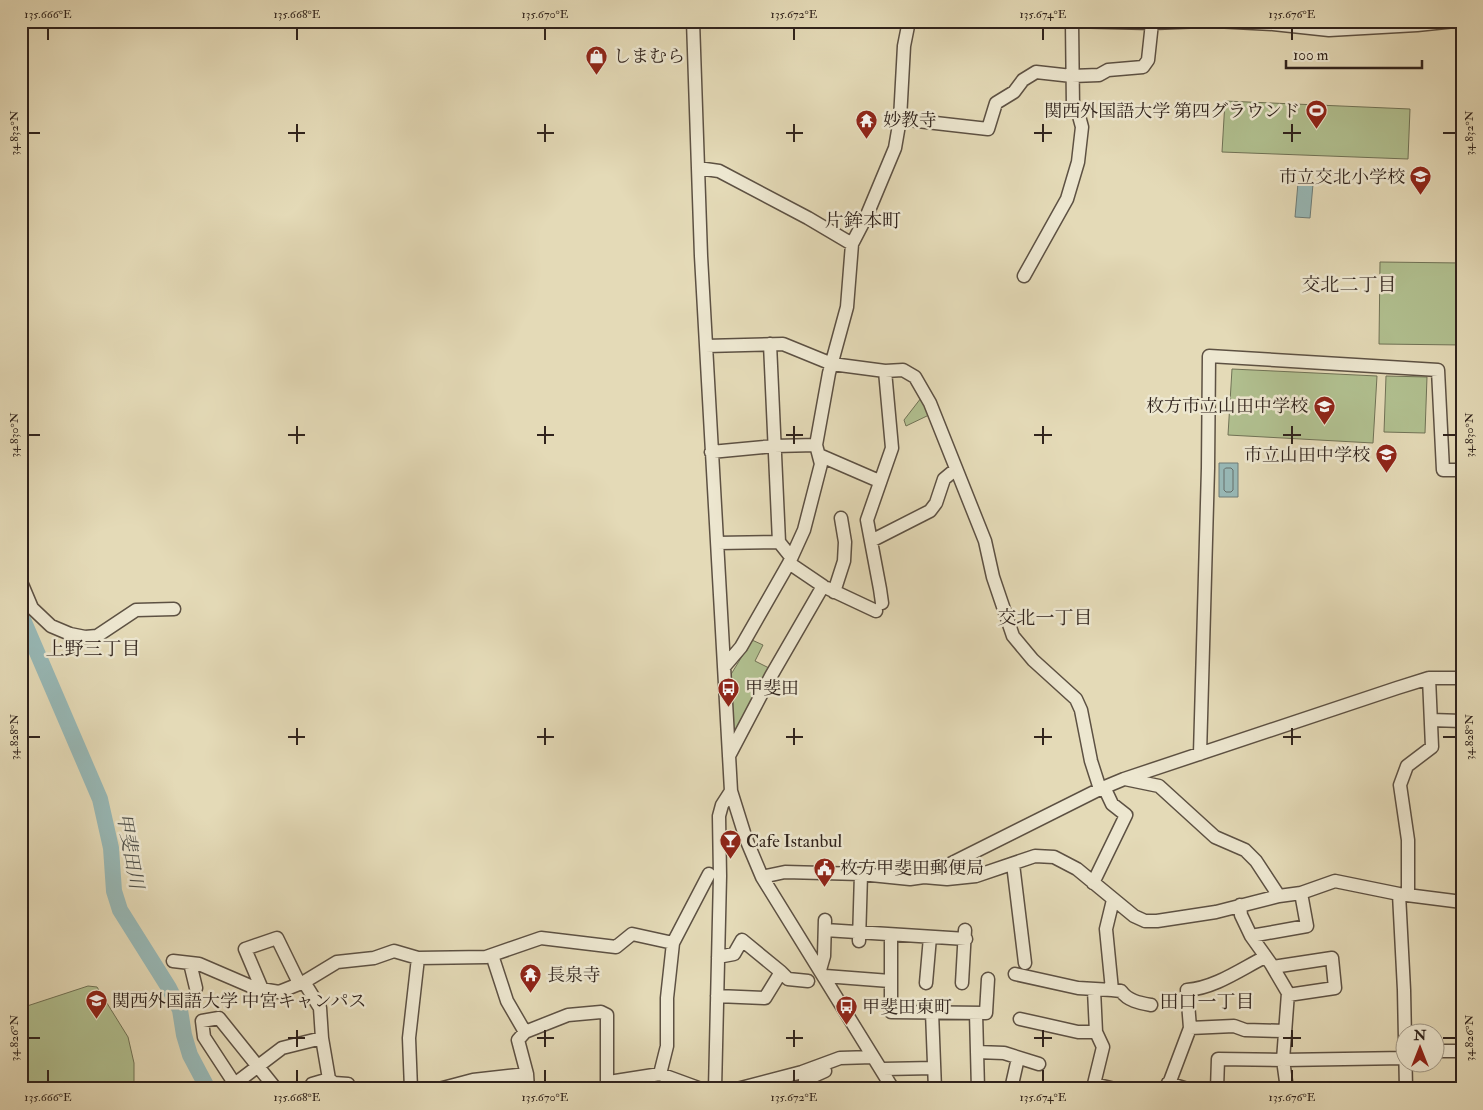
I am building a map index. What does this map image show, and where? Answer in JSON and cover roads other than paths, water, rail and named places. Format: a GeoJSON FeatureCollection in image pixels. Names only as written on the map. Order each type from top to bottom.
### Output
{"type":"FeatureCollection","features":[{"type":"Feature","properties":{"kind":"street"},"geometry":{"type":"LineString","coordinates":[[693,21],[711,452],[730,791],[746,839],[762,876],[873,1057],[883,1069],[893,1089]]}},
{"type":"Feature","properties":{"kind":"street"},"geometry":{"type":"LineString","coordinates":[[724,667],[741,647],[790,560],[804,530],[822,464],[817,450],[832,364],[847,307],[852,244],[895,148],[900,119],[904,46],[908,21]]}},
{"type":"Feature","properties":{"kind":"street"},"geometry":{"type":"LineString","coordinates":[[1024,276],[1067,199],[1078,162],[1082,127],[1079,116],[1073,108],[1071,21],[1152,23],[1203,21]]}},
{"type":"Feature","properties":{"kind":"street"},"geometry":{"type":"LineString","coordinates":[[1215,21],[1273,24],[1329,30],[1455,21]]}},
{"type":"Feature","properties":{"kind":"street"},"geometry":{"type":"LineString","coordinates":[[900,119],[988,129],[996,103],[1014,92],[1023,80],[1036,72],[1072,76],[1099,75],[1108,70],[1143,67],[1148,60],[1152,23]]}},
{"type":"Feature","properties":{"kind":"street"},"geometry":{"type":"LineString","coordinates":[[698,168],[719,171],[808,218],[852,244]]}},
{"type":"Feature","properties":{"kind":"street"},"geometry":{"type":"LineString","coordinates":[[770,344],[779,542],[790,560],[828,589],[879,607],[880,589],[867,520],[892,448],[885,371]]}},
{"type":"Feature","properties":{"kind":"street"},"geometry":{"type":"LineString","coordinates":[[706,346],[783,344],[832,364],[885,371],[903,370],[915,377],[930,403],[985,541],[993,577],[1013,636],[1033,660],[1076,699],[1082,710],[1095,776],[1112,804],[1126,815],[1093,883]]}},
{"type":"Feature","properties":{"kind":"street"},"geometry":{"type":"LineString","coordinates":[[1200,754],[1208,468],[1209,356],[1438,370],[1443,470],[1462,470]]}},
{"type":"Feature","properties":{"kind":"street"},"geometry":{"type":"LineString","coordinates":[[711,452],[774,446],[817,450],[879,481]]}},
{"type":"Feature","properties":{"kind":"street"},"geometry":{"type":"LineString","coordinates":[[871,541],[930,511],[936,503],[944,479],[956,469]]}},
{"type":"Feature","properties":{"kind":"street"},"geometry":{"type":"LineString","coordinates":[[729,756],[771,676],[844,561],[845,542],[841,518]]}},
{"type":"Feature","properties":{"kind":"street"},"geometry":{"type":"LineString","coordinates":[[717,543],[779,542]]}},
{"type":"Feature","properties":{"kind":"street"},"geometry":{"type":"LineString","coordinates":[[21,582],[32,608],[51,626],[70,634],[85,637],[98,636],[136,610],[174,609]]}},
{"type":"Feature","properties":{"kind":"street"},"geometry":{"type":"LineString","coordinates":[[924,877],[1102,788],[1124,779],[1430,678],[1462,678]]}},
{"type":"Feature","properties":{"kind":"street"},"geometry":{"type":"LineString","coordinates":[[1405,1022],[1403,895],[1408,840],[1400,785],[1407,766],[1432,747],[1430,678]]}},
{"type":"Feature","properties":{"kind":"street"},"geometry":{"type":"LineString","coordinates":[[1431,720],[1462,721]]}},
{"type":"Feature","properties":{"kind":"street"},"geometry":{"type":"LineString","coordinates":[[1124,779],[1159,786],[1215,837],[1245,850],[1256,861],[1279,896]]}},
{"type":"Feature","properties":{"kind":"street"},"geometry":{"type":"LineString","coordinates":[[715,1089],[718,957],[714,875],[719,816],[722,805],[730,791]]}},
{"type":"Feature","properties":{"kind":"street"},"geometry":{"type":"LineString","coordinates":[[762,876],[785,872],[861,874],[910,879],[924,877],[947,879],[976,876],[1035,856],[1054,857],[1077,869],[1113,900],[1134,916],[1145,921],[1157,921],[1216,912],[1279,896],[1301,893],[1335,882],[1403,895],[1462,902]]}},
{"type":"Feature","properties":{"kind":"street"},"geometry":{"type":"LineString","coordinates":[[1013,864],[1025,963]]}},
{"type":"Feature","properties":{"kind":"street"},"geometry":{"type":"LineString","coordinates":[[859,937],[861,874]]}},
{"type":"Feature","properties":{"kind":"street"},"geometry":{"type":"LineString","coordinates":[[660,1074],[667,1046],[667,998],[673,943],[714,875]]}},
{"type":"Feature","properties":{"kind":"street"},"geometry":{"type":"LineString","coordinates":[[1251,936],[1306,926],[1301,893]]}},
{"type":"Feature","properties":{"kind":"street"},"geometry":{"type":"LineString","coordinates":[[1112,990],[1106,930],[1113,900]]}},
{"type":"Feature","properties":{"kind":"street"},"geometry":{"type":"LineString","coordinates":[[1240,905],[1241,915],[1251,936],[1288,995],[1283,1060],[1287,1089]]}},
{"type":"Feature","properties":{"kind":"street"},"geometry":{"type":"LineString","coordinates":[[823,973],[825,925],[859,937],[890,935],[930,937],[966,934],[962,983]]}},
{"type":"Feature","properties":{"kind":"street"},"geometry":{"type":"LineString","coordinates":[[173,961],[199,964],[255,988],[279,992],[302,982],[337,962],[374,958],[394,951],[418,958],[486,957],[541,938],[616,947],[632,934],[673,943]]}},
{"type":"Feature","properties":{"kind":"street"},"geometry":{"type":"LineString","coordinates":[[890,935],[891,1012],[986,1013],[988,979]]}},
{"type":"Feature","properties":{"kind":"street"},"geometry":{"type":"LineString","coordinates":[[926,983],[930,937]]}},
{"type":"Feature","properties":{"kind":"street"},"geometry":{"type":"LineString","coordinates":[[262,989],[245,949],[277,938],[302,982],[320,1008],[322,1038],[329,1079],[334,1083],[348,1084]]}},
{"type":"Feature","properties":{"kind":"street"},"geometry":{"type":"LineString","coordinates":[[718,957],[734,954],[742,940],[788,979],[808,981]]}},
{"type":"Feature","properties":{"kind":"street"},"geometry":{"type":"LineString","coordinates":[[492,955],[507,1001],[525,1032]]}},
{"type":"Feature","properties":{"kind":"street"},"geometry":{"type":"LineString","coordinates":[[412,1089],[410,1038],[418,958]]}},
{"type":"Feature","properties":{"kind":"street"},"geometry":{"type":"LineString","coordinates":[[1188,1089],[1167,1086],[1190,1028],[1187,990],[1211,985],[1269,962],[1332,958],[1335,988],[1288,995]]}},
{"type":"Feature","properties":{"kind":"street"},"geometry":{"type":"LineString","coordinates":[[190,963],[196,988]]}},
{"type":"Feature","properties":{"kind":"street"},"geometry":{"type":"LineString","coordinates":[[716,996],[765,998],[781,972]]}},
{"type":"Feature","properties":{"kind":"street"},"geometry":{"type":"LineString","coordinates":[[823,973],[890,981]]}},
{"type":"Feature","properties":{"kind":"street"},"geometry":{"type":"LineString","coordinates":[[1015,974],[1078,988],[1121,991],[1124,996],[1137,1002],[1151,1005]]}},
{"type":"Feature","properties":{"kind":"street"},"geometry":{"type":"LineString","coordinates":[[1094,990],[1096,1032],[1103,1046],[1094,1084],[1115,1089]]}},
{"type":"Feature","properties":{"kind":"street"},"geometry":{"type":"LineString","coordinates":[[528,1089],[527,1074],[518,1040],[525,1032],[568,1015],[601,1012],[607,1015],[608,1085],[660,1074],[701,1089]]}},
{"type":"Feature","properties":{"kind":"street"},"geometry":{"type":"LineString","coordinates":[[932,1012],[935,1089]]}},
{"type":"Feature","properties":{"kind":"street"},"geometry":{"type":"LineString","coordinates":[[976,1013],[978,1089]]}},
{"type":"Feature","properties":{"kind":"street"},"geometry":{"type":"LineString","coordinates":[[276,1089],[258,1066],[219,1018],[198,1021],[204,1037],[234,1087],[258,1066],[282,1048],[322,1038]]}},
{"type":"Feature","properties":{"kind":"street"},"geometry":{"type":"LineString","coordinates":[[1020,1019],[1056,1024],[1078,1032],[1096,1032]]}},
{"type":"Feature","properties":{"kind":"street"},"geometry":{"type":"LineString","coordinates":[[1190,1028],[1234,1026],[1245,1030],[1284,1031]]}},
{"type":"Feature","properties":{"kind":"street"},"geometry":{"type":"LineString","coordinates":[[1446,1050],[1462,1051]]}},
{"type":"Feature","properties":{"kind":"street"},"geometry":{"type":"LineString","coordinates":[[978,1052],[1004,1053],[1039,1064]]}},
{"type":"Feature","properties":{"kind":"street"},"geometry":{"type":"LineString","coordinates":[[737,1089],[764,1085],[840,1058],[873,1057]]}},
{"type":"Feature","properties":{"kind":"street"},"geometry":{"type":"LineString","coordinates":[[805,1089],[805,1080],[826,1070],[840,1058]]}},
{"type":"Feature","properties":{"kind":"street"},"geometry":{"type":"LineString","coordinates":[[1010,1089],[1018,1058]]}},
{"type":"Feature","properties":{"kind":"street"},"geometry":{"type":"LineString","coordinates":[[1217,1089],[1218,1059],[1396,1058]]}},
{"type":"Feature","properties":{"kind":"street"},"geometry":{"type":"LineString","coordinates":[[883,1069],[934,1068]]}},
{"type":"Feature","properties":{"kind":"street"},"geometry":{"type":"LineString","coordinates":[[1405,1072],[1406,1089]]}},
{"type":"Feature","properties":{"kind":"street"},"geometry":{"type":"LineString","coordinates":[[438,1089],[473,1080],[527,1074]]}},
{"type":"Feature","properties":{"kind":"street"},"geometry":{"type":"LineString","coordinates":[[312,1084],[329,1079]]}},
{"type":"Feature","properties":{"kind":"water"},"geometry":{"type":"Polygon","coordinates":[[[1298,183],[1313,184],[1310,218],[1295,217],[1298,183]]]}},
{"type":"Feature","properties":{"kind":"water"},"geometry":{"type":"Polygon","coordinates":[[[1219,463],[1238,463],[1238,497],[1219,497],[1219,463]]]}},
{"type":"Feature","properties":{"kind":"waterway","name":"甲斐田川"},"geometry":{"type":"LineString","coordinates":[[21,615],[100,799],[111,848],[114,891],[120,910],[169,988],[180,1010],[184,1035],[190,1055],[208,1089]]}},
{"type":"Feature","properties":{"kind":"place","name":"しまむら"},"geometry":{"type":"Point","coordinates":[597,75]}},
{"type":"Feature","properties":{"kind":"place","name":"関西外国語大学 第四グラウンド"},"geometry":{"type":"Point","coordinates":[1316,130]}},
{"type":"Feature","properties":{"kind":"place","name":"妙教寺"},"geometry":{"type":"Point","coordinates":[867,139]}},
{"type":"Feature","properties":{"kind":"place","name":"市立交北小学校"},"geometry":{"type":"Point","coordinates":[1421,196]}},
{"type":"Feature","properties":{"kind":"place","name":"枚方市立山田中学校"},"geometry":{"type":"Point","coordinates":[1324,425]}},
{"type":"Feature","properties":{"kind":"place","name":"市立山田中学校"},"geometry":{"type":"Point","coordinates":[1386,474]}},
{"type":"Feature","properties":{"kind":"place","name":"甲斐田"},"geometry":{"type":"Point","coordinates":[729,707]}},
{"type":"Feature","properties":{"kind":"place","name":"Cafe Istanbul"},"geometry":{"type":"Point","coordinates":[730,860]}},
{"type":"Feature","properties":{"kind":"place","name":"枚方甲斐田郵便局"},"geometry":{"type":"Point","coordinates":[824,887]}},
{"type":"Feature","properties":{"kind":"place","name":"長泉寺"},"geometry":{"type":"Point","coordinates":[531,994]}},
{"type":"Feature","properties":{"kind":"place","name":"関西外国語大学 中宮キャンパス"},"geometry":{"type":"Point","coordinates":[96,1020]}},
{"type":"Feature","properties":{"kind":"place","name":"甲斐田東町"},"geometry":{"type":"Point","coordinates":[846,1026]}},
{"type":"Feature","properties":{"kind":"district","name":"片鉾本町"},"geometry":{"type":"Point","coordinates":[863,221]}},
{"type":"Feature","properties":{"kind":"district","name":"交北二丁目"},"geometry":{"type":"Point","coordinates":[1349,285]}},
{"type":"Feature","properties":{"kind":"district","name":"交北一丁目"},"geometry":{"type":"Point","coordinates":[1045,618]}},
{"type":"Feature","properties":{"kind":"district","name":"上野三丁目"},"geometry":{"type":"Point","coordinates":[93,649]}},
{"type":"Feature","properties":{"kind":"district","name":"田口一丁目"},"geometry":{"type":"Point","coordinates":[1207,1002]}}]}
